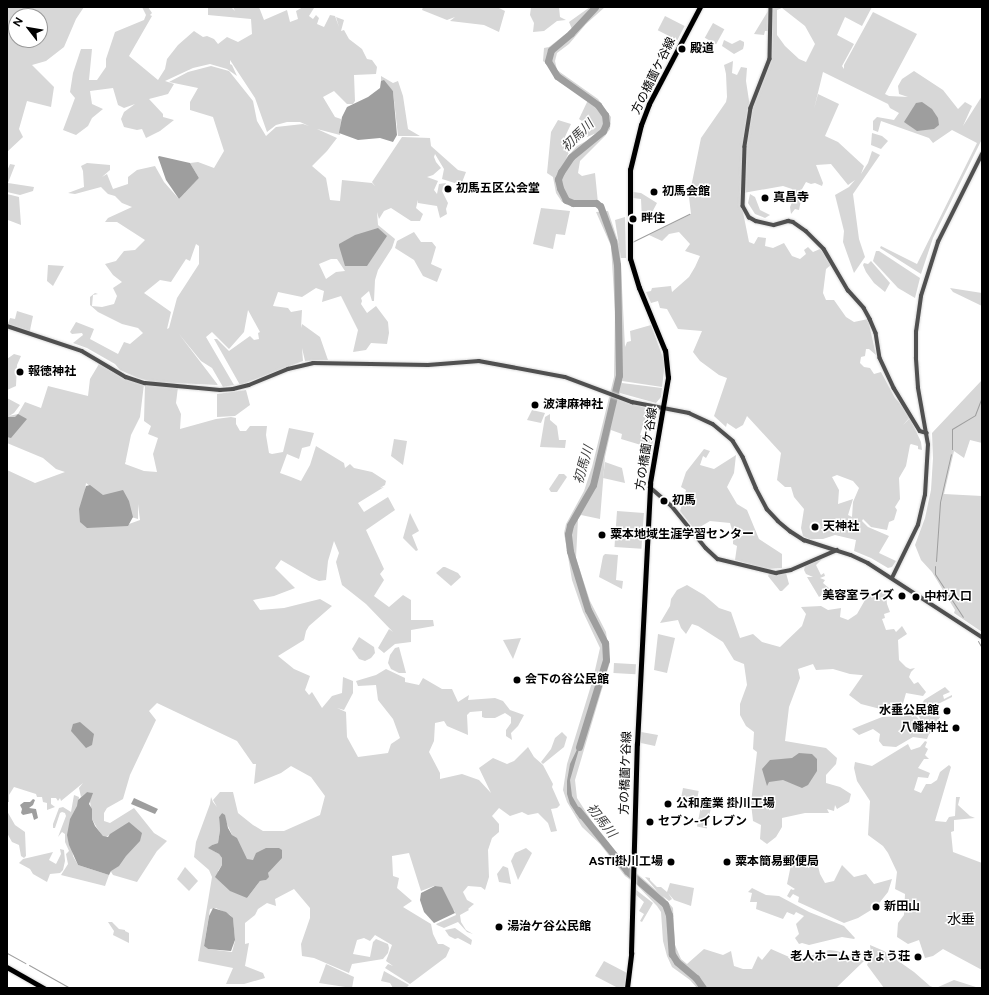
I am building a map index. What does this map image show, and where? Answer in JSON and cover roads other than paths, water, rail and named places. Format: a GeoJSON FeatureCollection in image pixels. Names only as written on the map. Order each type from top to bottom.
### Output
{"type":"FeatureCollection","features":[{"type":"Feature","properties":{"kind":"main road","name":"方の橋薗ケ谷線"},"geometry":{"type":"LineString","coordinates":[[627,988],[631,953],[632,868],[650,487],[668,378],[666,356],[660,336],[639,288],[630,259],[630,170],[641,125],[649,104],[700,7]]}},
{"type":"Feature","properties":{"kind":"main road"},"geometry":{"type":"LineString","coordinates":[[7,967],[44,988]]}},
{"type":"Feature","properties":{"kind":"street"},"geometry":{"type":"LineString","coordinates":[[771,7],[770,59],[751,108],[745,147],[743,206],[750,217],[756,221],[774,225],[788,221],[793,222],[806,231],[824,249],[848,290],[864,308],[870,319],[876,333],[880,358],[894,388],[920,432],[927,433]]}},
{"type":"Feature","properties":{"kind":"street"},"geometry":{"type":"LineString","coordinates":[[892,578],[913,536],[922,512],[927,467],[927,433],[918,388],[916,358],[916,332],[921,296],[938,242],[982,154]]}},
{"type":"Feature","properties":{"kind":"street"},"geometry":{"type":"LineString","coordinates":[[7,326],[82,351],[126,377],[145,383],[220,390],[249,385],[288,369],[313,363],[428,365],[479,361],[565,377],[609,392],[632,402],[664,407],[696,415],[718,427],[738,449],[759,495],[778,521],[804,540],[861,559],[982,637]]}},
{"type":"Feature","properties":{"kind":"street"},"geometry":{"type":"LineString","coordinates":[[650,487],[671,505],[706,548],[718,559],[776,573],[791,570],[837,550]]}},
{"type":"Feature","properties":{"kind":"waterway","name":"初馬川"},"geometry":{"type":"LineString","coordinates":[[579,747],[606,660],[605,643],[588,610],[570,551],[568,534],[570,525],[593,485],[619,375],[617,265],[613,241],[600,206],[596,203],[573,203],[566,200],[560,188],[558,179],[571,157],[603,131],[606,124],[605,115],[598,105],[557,76],[548,61],[551,50],[571,33],[595,7]]}},
{"type":"Feature","properties":{"kind":"waterway"},"geometry":{"type":"LineString","coordinates":[[632,242],[689,214]]}},
{"type":"Feature","properties":{"kind":"waterway"},"geometry":{"type":"LineString","coordinates":[[952,449],[952,429],[975,415],[982,397]]}},
{"type":"Feature","properties":{"kind":"waterway"},"geometry":{"type":"LineString","coordinates":[[936,561],[940,502],[951,454]]}},
{"type":"Feature","properties":{"kind":"waterway"},"geometry":{"type":"LineString","coordinates":[[935,566],[935,574],[963,617]]}},
{"type":"Feature","properties":{"kind":"waterway"},"geometry":{"type":"LineString","coordinates":[[978,641],[982,648]]}},
{"type":"Feature","properties":{"kind":"waterway","name":"初馬川"},"geometry":{"type":"LineString","coordinates":[[578,810],[627,871],[665,904],[669,915],[672,954],[677,962],[696,978],[703,988]]}},
{"type":"Feature","properties":{"kind":"waterway"},"geometry":{"type":"LineString","coordinates":[[7,953],[25,963]]}},
{"type":"Feature","properties":{"kind":"waterway"},"geometry":{"type":"LineString","coordinates":[[29,965],[70,988]]}},
{"type":"Feature","properties":{"kind":"place","name":"殿道"},"geometry":{"type":"Point","coordinates":[682,49]}},
{"type":"Feature","properties":{"kind":"place","name":"初馬五区公会堂"},"geometry":{"type":"Point","coordinates":[448,189]}},
{"type":"Feature","properties":{"kind":"place","name":"初馬会館"},"geometry":{"type":"Point","coordinates":[654,192]}},
{"type":"Feature","properties":{"kind":"place","name":"真昌寺"},"geometry":{"type":"Point","coordinates":[765,198]}},
{"type":"Feature","properties":{"kind":"place","name":"畔住"},"geometry":{"type":"Point","coordinates":[633,219]}},
{"type":"Feature","properties":{"kind":"place","name":"報徳神社"},"geometry":{"type":"Point","coordinates":[20,372]}},
{"type":"Feature","properties":{"kind":"place","name":"波津麻神社"},"geometry":{"type":"Point","coordinates":[535,405]}},
{"type":"Feature","properties":{"kind":"place","name":"初馬"},"geometry":{"type":"Point","coordinates":[664,501]}},
{"type":"Feature","properties":{"kind":"place","name":"天神社"},"geometry":{"type":"Point","coordinates":[815,527]}},
{"type":"Feature","properties":{"kind":"place","name":"粟本地域生涯学習センター"},"geometry":{"type":"Point","coordinates":[602,535]}},
{"type":"Feature","properties":{"kind":"place","name":"美容室ライズ"},"geometry":{"type":"Point","coordinates":[902,596]}},
{"type":"Feature","properties":{"kind":"place","name":"中村入口"},"geometry":{"type":"Point","coordinates":[916,597]}},
{"type":"Feature","properties":{"kind":"place","name":"会下の谷公民館"},"geometry":{"type":"Point","coordinates":[517,680]}},
{"type":"Feature","properties":{"kind":"place","name":"水垂公民館"},"geometry":{"type":"Point","coordinates":[947,711]}},
{"type":"Feature","properties":{"kind":"place","name":"八幡神社"},"geometry":{"type":"Point","coordinates":[956,728]}},
{"type":"Feature","properties":{"kind":"place","name":"公和産業 掛川工場"},"geometry":{"type":"Point","coordinates":[668,804]}},
{"type":"Feature","properties":{"kind":"place","name":"セブン-イレブン"},"geometry":{"type":"Point","coordinates":[650,822]}},
{"type":"Feature","properties":{"kind":"place","name":"ASTI掛川工場"},"geometry":{"type":"Point","coordinates":[671,862]}},
{"type":"Feature","properties":{"kind":"place","name":"粟本簡易郵便局"},"geometry":{"type":"Point","coordinates":[727,862]}},
{"type":"Feature","properties":{"kind":"place","name":"新田山"},"geometry":{"type":"Point","coordinates":[876,907]}},
{"type":"Feature","properties":{"kind":"place","name":"湯治ケ谷公民館"},"geometry":{"type":"Point","coordinates":[499,927]}},
{"type":"Feature","properties":{"kind":"place","name":"老人ホームききょう荘"},"geometry":{"type":"Point","coordinates":[918,957]}},
{"type":"Feature","properties":{"kind":"district","name":"水垂"},"geometry":{"type":"Point","coordinates":[961,920]}}]}
